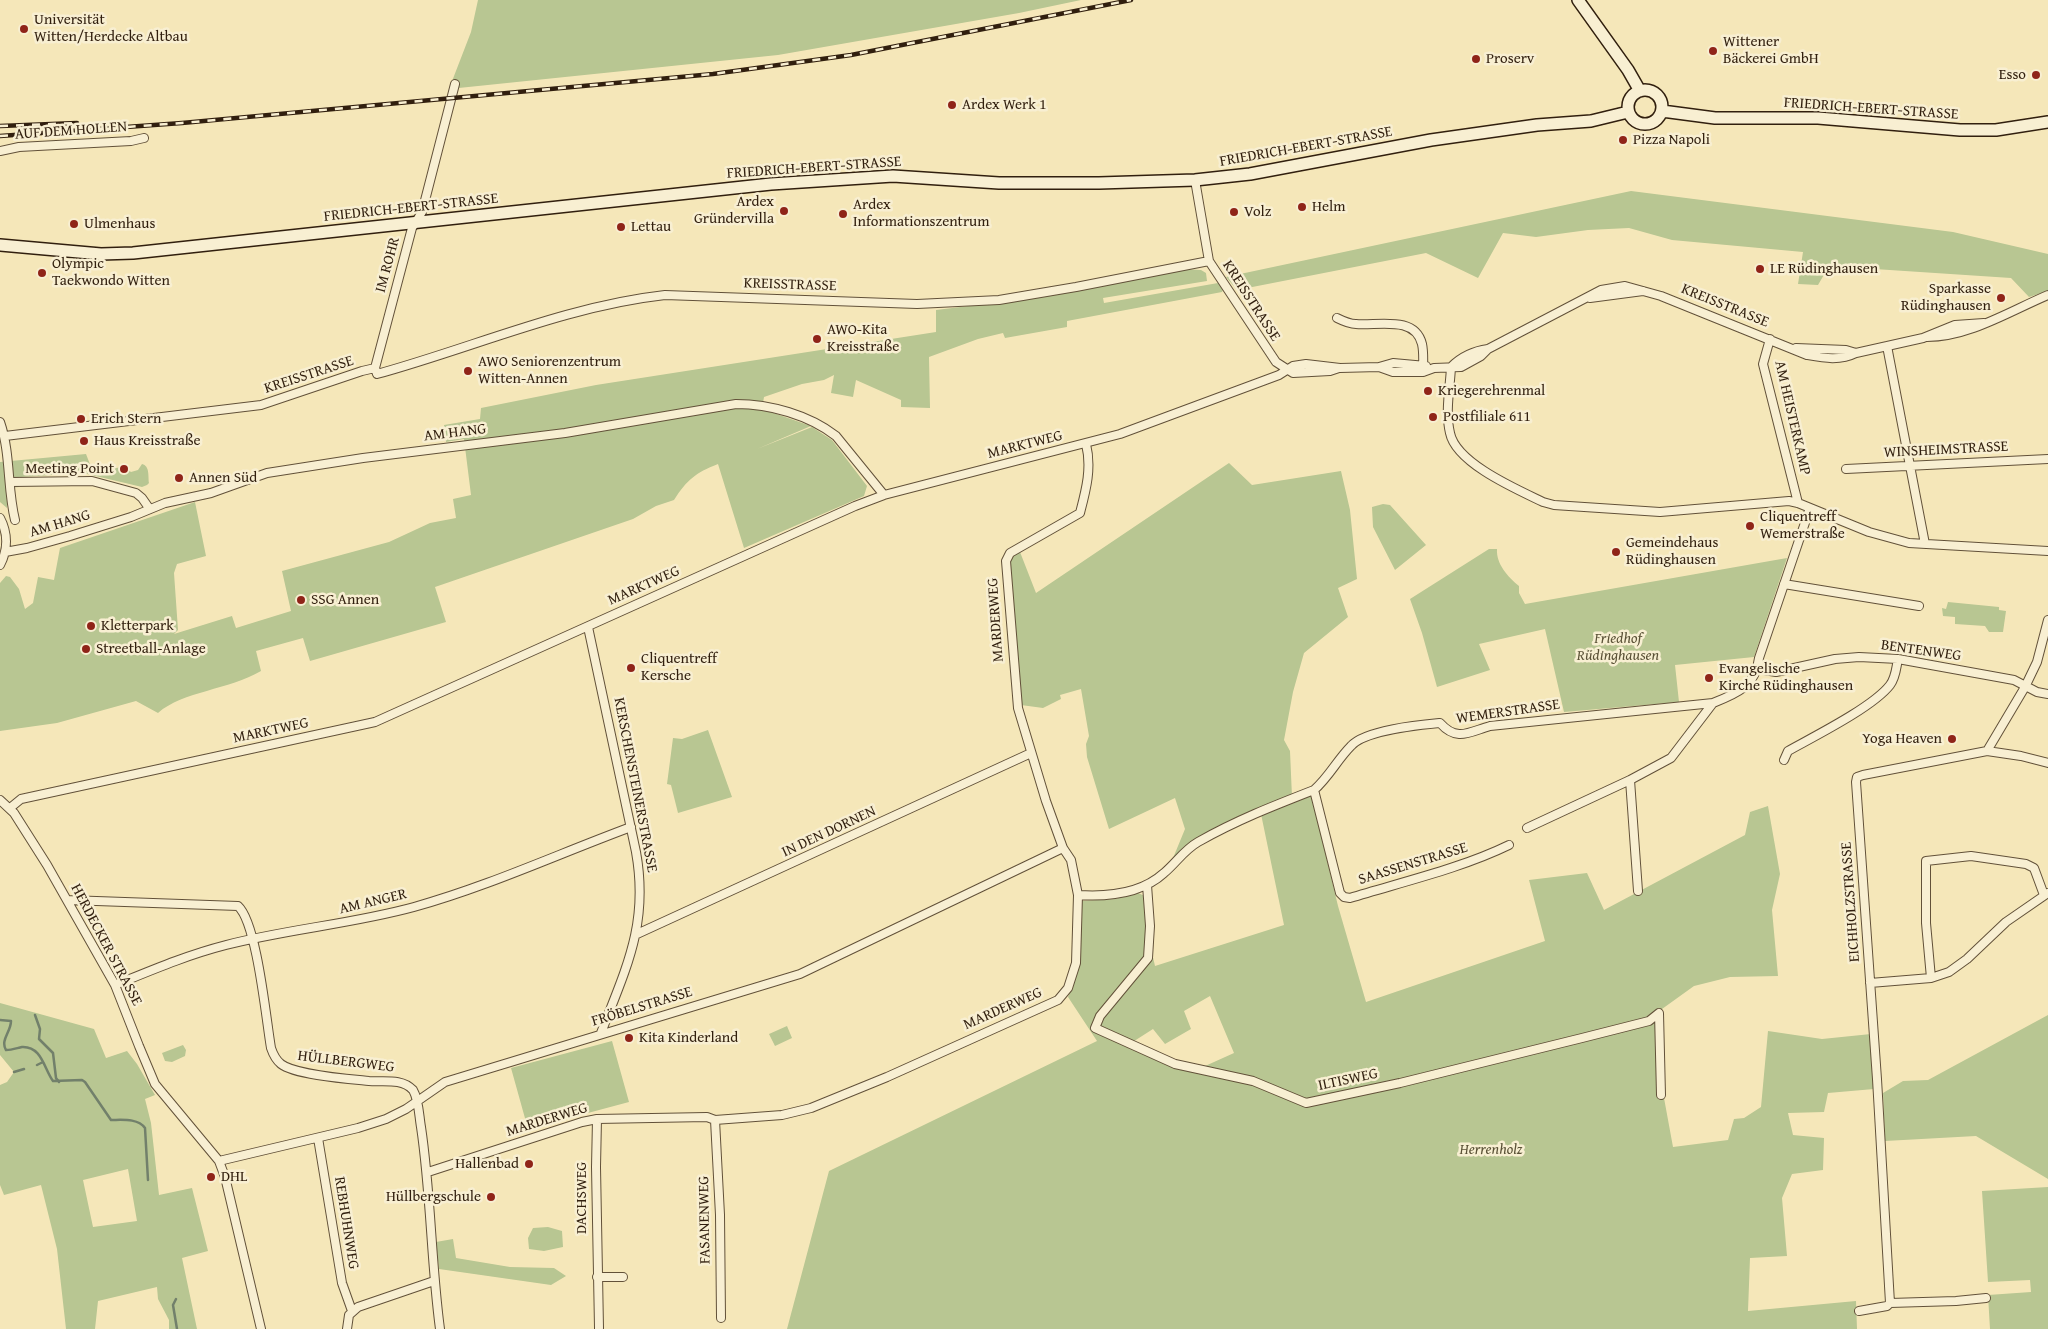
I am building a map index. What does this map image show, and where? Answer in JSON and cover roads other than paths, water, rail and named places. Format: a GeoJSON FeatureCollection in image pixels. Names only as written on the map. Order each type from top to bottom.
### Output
{"type":"FeatureCollection","features":[{"type":"Feature","properties":{"kind":"street"},"geometry":{"type":"LineString","coordinates":[[1578,0],[1628,70],[1640,91]]}},
{"type":"Feature","properties":{"kind":"street","name":"IM ROHR"},"geometry":{"type":"LineString","coordinates":[[375,368],[412,228],[422,212],[454,84]]}},
{"type":"Feature","properties":{"kind":"street"},"geometry":{"type":"LineString","coordinates":[[1648,90],[1656,93],[1661,99],[1662,111],[1658,120],[1646,125],[1635,121],[1628,112],[1630,98],[1640,91],[1648,90]]}},
{"type":"Feature","properties":{"kind":"street","name":"FRIEDRICH-EBERT-STRASSE"},"geometry":{"type":"LineString","coordinates":[[1662,111],[1715,118],[1818,118],[1960,130],[1996,130],[2048,122]]}},
{"type":"Feature","properties":{"kind":"street","name":"FRIEDRICH-EBERT-STRASSE"},"geometry":{"type":"LineString","coordinates":[[0,245],[102,254],[133,252],[836,179],[894,176],[999,183],[1099,183],[1195,180],[1257,173],[1431,140],[1537,125],[1591,121],[1628,112]]}},
{"type":"Feature","properties":{"kind":"street","name":"AUF DEM HOLLEN"},"geometry":{"type":"LineString","coordinates":[[0,151],[19,147],[131,141],[144,138]]}},
{"type":"Feature","properties":{"kind":"street"},"geometry":{"type":"LineString","coordinates":[[1195,180],[1209,261]]}},
{"type":"Feature","properties":{"kind":"street","name":"KREISSTRASSE"},"geometry":{"type":"LineString","coordinates":[[5,436],[254,406],[375,368],[377,374],[569,315],[637,298],[665,295],[917,304],[999,300],[1209,261],[1276,362],[1286,369]]}},
{"type":"Feature","properties":{"kind":"street","name":"KREISSTRASSE"},"geometry":{"type":"LineString","coordinates":[[1451,367],[1457,361],[1475,351],[1488,349],[1601,290],[1615,286],[1633,287],[1661,296],[1794,348],[1846,350],[1856,353],[1923,338],[1955,325],[1984,323],[2048,295]]}},
{"type":"Feature","properties":{"kind":"street"},"geometry":{"type":"LineString","coordinates":[[1337,318],[1354,324],[1394,324],[1410,328],[1418,334],[1422,344],[1423,368]]}},
{"type":"Feature","properties":{"kind":"street","name":"AM HEISTERKAMP"},"geometry":{"type":"LineString","coordinates":[[1770,339],[1763,364],[1798,503]]}},
{"type":"Feature","properties":{"kind":"street"},"geometry":{"type":"LineString","coordinates":[[1887,346],[1925,544]]}},
{"type":"Feature","properties":{"kind":"street"},"geometry":{"type":"LineString","coordinates":[[1286,369],[1299,364],[1317,364],[1340,368],[1379,368],[1393,372],[1451,367],[1448,421],[1451,439],[1458,451],[1472,463],[1542,502],[1554,505],[1660,512],[1789,502],[1798,503],[1894,540],[1925,544],[2048,551]]}},
{"type":"Feature","properties":{"kind":"street","name":"MARKTWEG"},"geometry":{"type":"LineString","coordinates":[[10,808],[21,799],[375,722],[854,506],[884,495],[1120,434],[1279,375],[1286,369]]}},
{"type":"Feature","properties":{"kind":"street","name":"AM HANG"},"geometry":{"type":"LineString","coordinates":[[5,552],[70,536],[130,517],[149,508],[211,493],[267,473],[289,468],[565,433],[736,404],[759,404],[791,414],[828,430],[836,436],[884,495]]}},
{"type":"Feature","properties":{"kind":"street"},"geometry":{"type":"LineString","coordinates":[[0,422],[5,436],[15,520]]}},
{"type":"Feature","properties":{"kind":"street","name":"MARDERWEG"},"geometry":{"type":"LineString","coordinates":[[428,1172],[582,1122],[597,1119],[707,1117],[715,1120],[782,1115],[811,1108],[887,1077],[1058,1000],[1068,988],[1076,963],[1078,895],[1070,860],[1063,848],[1018,708],[1006,561],[1010,553],[1080,513],[1087,486],[1090,459],[1086,444]]}},
{"type":"Feature","properties":{"kind":"street","name":"WINSHEIMSTRASSE"},"geometry":{"type":"LineString","coordinates":[[1846,468],[2048,459]]}},
{"type":"Feature","properties":{"kind":"street"},"geometry":{"type":"LineString","coordinates":[[11,482],[92,480],[136,493],[149,508]]}},
{"type":"Feature","properties":{"kind":"street","name":"WEMERSTRASSE"},"geometry":{"type":"LineString","coordinates":[[1078,895],[1099,897],[1114,895],[1147,885],[1159,878],[1184,852],[1238,820],[1314,790],[1324,782],[1352,745],[1360,739],[1442,719],[1451,733],[1459,735],[1490,726],[1713,703],[1738,694],[1758,669],[1759,658],[1810,508]]}},
{"type":"Feature","properties":{"kind":"street"},"geometry":{"type":"LineString","coordinates":[[0,518],[6,536],[5,552],[0,564]]}},
{"type":"Feature","properties":{"kind":"street"},"geometry":{"type":"LineString","coordinates":[[1784,584],[1919,606]]}},
{"type":"Feature","properties":{"kind":"street"},"geometry":{"type":"LineString","coordinates":[[2048,620],[2037,662],[2025,687],[1987,750],[2048,763]]}},
{"type":"Feature","properties":{"kind":"street","name":"KERSCHENSTEINERSTRASSE"},"geometry":{"type":"LineString","coordinates":[[588,627],[640,870],[641,889],[637,934],[601,1034]]}},
{"type":"Feature","properties":{"kind":"street","name":"BENTENWEG"},"geometry":{"type":"LineString","coordinates":[[1758,669],[1776,672],[1835,659],[1859,657],[1898,658],[2014,680],[2036,692],[2048,694]]}},
{"type":"Feature","properties":{"kind":"street"},"geometry":{"type":"LineString","coordinates":[[1784,760],[1788,751],[1873,700],[1890,684],[1896,673],[1898,658]]}},
{"type":"Feature","properties":{"kind":"street"},"geometry":{"type":"LineString","coordinates":[[1528,828],[1630,780],[1671,758],[1713,703]]}},
{"type":"Feature","properties":{"kind":"street","name":"EICHHOLZSTRASSE"},"geometry":{"type":"LineString","coordinates":[[1890,1303],[1856,782],[1857,777],[1987,750]]}},
{"type":"Feature","properties":{"kind":"street","name":"IN DEN DORNEN"},"geometry":{"type":"LineString","coordinates":[[637,934],[1031,753]]}},
{"type":"Feature","properties":{"kind":"street"},"geometry":{"type":"LineString","coordinates":[[1630,780],[1638,891]]}},
{"type":"Feature","properties":{"kind":"street","name":"SAASSENSTRASSE"},"geometry":{"type":"LineString","coordinates":[[1314,790],[1340,893],[1344,897],[1350,898],[1427,874],[1492,853],[1509,845]]}},
{"type":"Feature","properties":{"kind":"street","name":"HERDECKER STRASSE"},"geometry":{"type":"LineString","coordinates":[[0,800],[10,808],[68,900],[116,985],[139,1046],[156,1084],[219,1161],[225,1177],[261,1329]]}},
{"type":"Feature","properties":{"kind":"street","name":"AM ANGER"},"geometry":{"type":"LineString","coordinates":[[116,985],[197,953],[253,939],[363,920],[415,907],[501,878],[631,827]]}},
{"type":"Feature","properties":{"kind":"street","name":"FRÖBELSTRASSE"},"geometry":{"type":"LineString","coordinates":[[219,1161],[318,1138],[386,1119],[417,1102],[445,1082],[800,974],[1063,848]]}},
{"type":"Feature","properties":{"kind":"street"},"geometry":{"type":"LineString","coordinates":[[1870,983],[1931,978],[1949,972],[1967,959],[2006,922],[2046,894],[2034,868],[2026,864],[1972,856],[1926,861],[1926,923],[1931,978]]}},
{"type":"Feature","properties":{"kind":"street","name":"ILTISWEG"},"geometry":{"type":"LineString","coordinates":[[1147,885],[1150,926],[1148,958],[1100,1016],[1095,1028],[1175,1064],[1253,1082],[1306,1103],[1400,1083],[1582,1038],[1649,1020],[1659,1013],[1661,1095]]}},
{"type":"Feature","properties":{"kind":"street","name":"HÜLLBERGWEG"},"geometry":{"type":"LineString","coordinates":[[68,900],[213,906],[233,905],[243,910],[253,939],[271,1048],[277,1060],[282,1065],[295,1070],[368,1081],[400,1082],[413,1090],[417,1102],[428,1172],[434,1281],[440,1329]]}},
{"type":"Feature","properties":{"kind":"street","name":"DACHSWEG"},"geometry":{"type":"LineString","coordinates":[[597,1119],[597,1277],[599,1328]]}},
{"type":"Feature","properties":{"kind":"street","name":"FASANENWEG"},"geometry":{"type":"LineString","coordinates":[[715,1120],[720,1215],[721,1318]]}},
{"type":"Feature","properties":{"kind":"street","name":"REBHUHNWEG"},"geometry":{"type":"LineString","coordinates":[[318,1138],[342,1283],[352,1311]]}},
{"type":"Feature","properties":{"kind":"street"},"geometry":{"type":"LineString","coordinates":[[597,1277],[623,1277]]}},
{"type":"Feature","properties":{"kind":"street"},"geometry":{"type":"LineString","coordinates":[[347,1329],[349,1315],[352,1311],[434,1281]]}},
{"type":"Feature","properties":{"kind":"street"},"geometry":{"type":"LineString","coordinates":[[1859,1311],[1887,1306],[1890,1303],[1986,1298]]}},
{"type":"Feature","properties":{"kind":"waterway"},"geometry":{"type":"LineString","coordinates":[[35,1015],[40,1029],[39,1039],[53,1053],[56,1078],[59,1082]]}},
{"type":"Feature","properties":{"kind":"waterway"},"geometry":{"type":"LineString","coordinates":[[0,1020],[11,1021],[4,1043],[6,1050],[22,1047],[34,1050],[42,1059],[53,1081],[82,1080],[111,1120],[134,1121],[145,1128],[148,1180]]}},
{"type":"Feature","properties":{"kind":"waterway"},"geometry":{"type":"LineString","coordinates":[[37,1065],[43,1062]]}},
{"type":"Feature","properties":{"kind":"waterway"},"geometry":{"type":"LineString","coordinates":[[14,1072],[24,1069]]}},
{"type":"Feature","properties":{"kind":"waterway"},"geometry":{"type":"LineString","coordinates":[[176,1299],[173,1305],[177,1329]]}},
{"type":"Feature","properties":{"kind":"railway"},"geometry":{"type":"LineString","coordinates":[[0,136],[182,123],[713,74],[851,55],[1131,0]]}},
{"type":"Feature","properties":{"kind":"railway"},"geometry":{"type":"LineString","coordinates":[[0,126],[77,123]]}},
{"type":"Feature","properties":{"kind":"place","name":"Universität Witten/Herdecke Altbau"},"geometry":{"type":"Point","coordinates":[24,29]}},
{"type":"Feature","properties":{"kind":"place","name":"Wittener Bäckerei GmbH"},"geometry":{"type":"Point","coordinates":[1713,51]}},
{"type":"Feature","properties":{"kind":"place","name":"Proserv"},"geometry":{"type":"Point","coordinates":[1476,59]}},
{"type":"Feature","properties":{"kind":"place","name":"Esso"},"geometry":{"type":"Point","coordinates":[2036,75]}},
{"type":"Feature","properties":{"kind":"place","name":"Ardex Werk 1"},"geometry":{"type":"Point","coordinates":[952,105]}},
{"type":"Feature","properties":{"kind":"place","name":"Pizza Napoli"},"geometry":{"type":"Point","coordinates":[1623,140]}},
{"type":"Feature","properties":{"kind":"place","name":"Helm"},"geometry":{"type":"Point","coordinates":[1302,207]}},
{"type":"Feature","properties":{"kind":"place","name":"Ardex Gründervilla"},"geometry":{"type":"Point","coordinates":[784,211]}},
{"type":"Feature","properties":{"kind":"place","name":"Volz"},"geometry":{"type":"Point","coordinates":[1234,212]}},
{"type":"Feature","properties":{"kind":"place","name":"Ardex Informationszentrum"},"geometry":{"type":"Point","coordinates":[843,214]}},
{"type":"Feature","properties":{"kind":"place","name":"Ulmenhaus"},"geometry":{"type":"Point","coordinates":[74,224]}},
{"type":"Feature","properties":{"kind":"place","name":"Lettau"},"geometry":{"type":"Point","coordinates":[621,227]}},
{"type":"Feature","properties":{"kind":"place","name":"LE Rüdinghausen"},"geometry":{"type":"Point","coordinates":[1760,269]}},
{"type":"Feature","properties":{"kind":"place","name":"Olympic Taekwondo Witten"},"geometry":{"type":"Point","coordinates":[42,273]}},
{"type":"Feature","properties":{"kind":"place","name":"Sparkasse Rüdinghausen"},"geometry":{"type":"Point","coordinates":[2001,298]}},
{"type":"Feature","properties":{"kind":"place","name":"AWO-Kita Kreisstraße"},"geometry":{"type":"Point","coordinates":[817,339]}},
{"type":"Feature","properties":{"kind":"place","name":"AWO Seniorenzentrum Witten-Annen"},"geometry":{"type":"Point","coordinates":[468,371]}},
{"type":"Feature","properties":{"kind":"place","name":"Kriegerehrenmal"},"geometry":{"type":"Point","coordinates":[1428,391]}},
{"type":"Feature","properties":{"kind":"place","name":"Postfiliale 611"},"geometry":{"type":"Point","coordinates":[1433,417]}},
{"type":"Feature","properties":{"kind":"place","name":"Erich Stern"},"geometry":{"type":"Point","coordinates":[81,419]}},
{"type":"Feature","properties":{"kind":"place","name":"Haus Kreisstraße"},"geometry":{"type":"Point","coordinates":[84,441]}},
{"type":"Feature","properties":{"kind":"place","name":"Meeting Point"},"geometry":{"type":"Point","coordinates":[124,469]}},
{"type":"Feature","properties":{"kind":"place","name":"Annen Süd"},"geometry":{"type":"Point","coordinates":[179,478]}},
{"type":"Feature","properties":{"kind":"place","name":"Cliquentreff Wemerstraße"},"geometry":{"type":"Point","coordinates":[1750,526]}},
{"type":"Feature","properties":{"kind":"place","name":"Gemeindehaus Rüdinghausen"},"geometry":{"type":"Point","coordinates":[1616,552]}},
{"type":"Feature","properties":{"kind":"place","name":"SSG Annen"},"geometry":{"type":"Point","coordinates":[301,600]}},
{"type":"Feature","properties":{"kind":"place","name":"Kletterpark"},"geometry":{"type":"Point","coordinates":[91,626]}},
{"type":"Feature","properties":{"kind":"place","name":"Streetball-Anlage"},"geometry":{"type":"Point","coordinates":[86,649]}},
{"type":"Feature","properties":{"kind":"place","name":"Cliquentreff Kersche"},"geometry":{"type":"Point","coordinates":[631,668]}},
{"type":"Feature","properties":{"kind":"place","name":"Evangelische Kirche Rüdinghausen"},"geometry":{"type":"Point","coordinates":[1709,678]}},
{"type":"Feature","properties":{"kind":"place","name":"Yoga Heaven"},"geometry":{"type":"Point","coordinates":[1952,739]}},
{"type":"Feature","properties":{"kind":"place","name":"Kita Kinderland"},"geometry":{"type":"Point","coordinates":[629,1038]}},
{"type":"Feature","properties":{"kind":"place","name":"Hallenbad"},"geometry":{"type":"Point","coordinates":[529,1164]}},
{"type":"Feature","properties":{"kind":"place","name":"DHL"},"geometry":{"type":"Point","coordinates":[211,1177]}},
{"type":"Feature","properties":{"kind":"place","name":"Hüllbergschule"},"geometry":{"type":"Point","coordinates":[491,1197]}},
{"type":"Feature","properties":{"kind":"park label","name":"Friedhof Rüdinghausen"},"geometry":{"type":"Point","coordinates":[1618,648]}},
{"type":"Feature","properties":{"kind":"park label","name":"Herrenholz"},"geometry":{"type":"Point","coordinates":[1491,1150]}}]}
